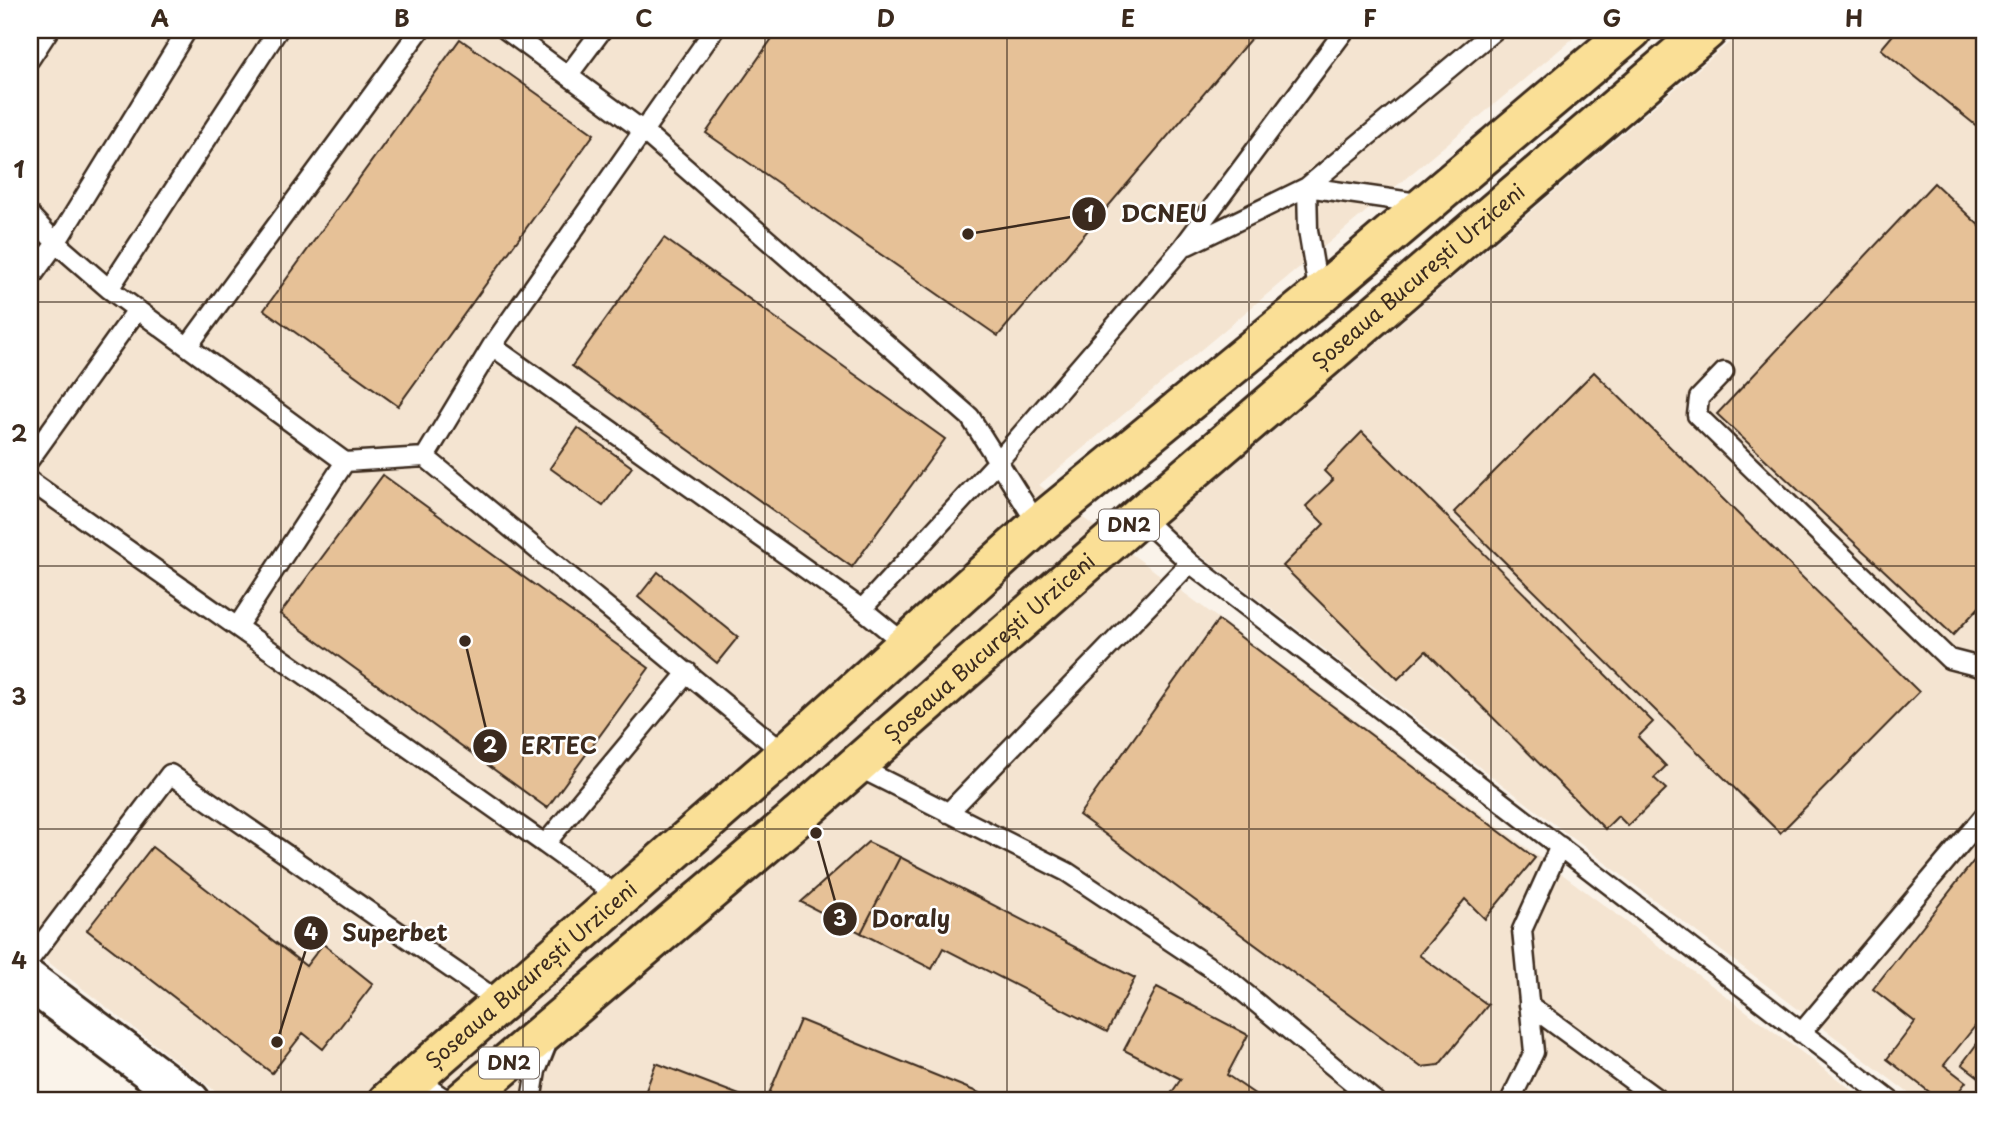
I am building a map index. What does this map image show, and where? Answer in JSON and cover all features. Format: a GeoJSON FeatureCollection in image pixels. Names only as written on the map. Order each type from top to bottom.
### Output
{"type":"FeatureCollection","features":[{"type":"Feature","properties":{"kind":"highway","name":"Șoseaua București Urziceni"},"geometry":{"type":"LineString","coordinates":[[401,1090],[785,754],[904,643],[1038,525],[1319,295],[1632,30]]}},
{"type":"Feature","properties":{"kind":"highway","name":"Șoseaua București Urziceni"},"geometry":{"type":"LineString","coordinates":[[463,1101],[555,1025],[1140,516],[1707,30]]}},
{"type":"Feature","properties":{"kind":"street"},"geometry":{"type":"LineString","coordinates":[[30,981],[190,1101]]}},
{"type":"Feature","properties":{"kind":"lane"},"geometry":{"type":"LineString","coordinates":[[30,59],[48,30]]}},
{"type":"Feature","properties":{"kind":"lane"},"geometry":{"type":"LineString","coordinates":[[30,279],[56,243],[187,30]]}},
{"type":"Feature","properties":{"kind":"lane"},"geometry":{"type":"LineString","coordinates":[[109,289],[278,30]]}},
{"type":"Feature","properties":{"kind":"lane"},"geometry":{"type":"LineString","coordinates":[[188,346],[420,30]]}},
{"type":"Feature","properties":{"kind":"lane"},"geometry":{"type":"LineString","coordinates":[[506,30],[642,130],[970,417],[1000,459],[1038,525]]}},
{"type":"Feature","properties":{"kind":"lane"},"geometry":{"type":"LineString","coordinates":[[569,74],[602,30]]}},
{"type":"Feature","properties":{"kind":"lane"},"geometry":{"type":"LineString","coordinates":[[425,457],[492,346],[715,30]]}},
{"type":"Feature","properties":{"kind":"lane"},"geometry":{"type":"LineString","coordinates":[[862,609],[1000,459],[1183,247],[1345,30]]}},
{"type":"Feature","properties":{"kind":"lane"},"geometry":{"type":"LineString","coordinates":[[1183,247],[1307,187],[1495,30]]}},
{"type":"Feature","properties":{"kind":"lane"},"geometry":{"type":"LineString","coordinates":[[1307,187],[1425,204]]}},
{"type":"Feature","properties":{"kind":"lane"},"geometry":{"type":"LineString","coordinates":[[1307,187],[1307,230],[1319,295]]}},
{"type":"Feature","properties":{"kind":"lane"},"geometry":{"type":"LineString","coordinates":[[30,215],[56,243],[109,289],[345,462],[425,457],[785,754]]}},
{"type":"Feature","properties":{"kind":"lane"},"geometry":{"type":"LineString","coordinates":[[30,459],[137,310]]}},
{"type":"Feature","properties":{"kind":"lane"},"geometry":{"type":"LineString","coordinates":[[492,346],[862,609],[904,643]]}},
{"type":"Feature","properties":{"kind":"lane"},"geometry":{"type":"LineString","coordinates":[[1724,372],[1699,398],[1697,415],[1949,659],[1984,668]]}},
{"type":"Feature","properties":{"kind":"lane"},"geometry":{"type":"LineString","coordinates":[[237,627],[345,462]]}},
{"type":"Feature","properties":{"kind":"lane"},"geometry":{"type":"LineString","coordinates":[[30,481],[620,898]]}},
{"type":"Feature","properties":{"kind":"lane"},"geometry":{"type":"LineString","coordinates":[[1140,516],[1190,564],[1891,1101]]}},
{"type":"Feature","properties":{"kind":"lane"},"geometry":{"type":"LineString","coordinates":[[948,813],[1190,564]]}},
{"type":"Feature","properties":{"kind":"lane"},"geometry":{"type":"LineString","coordinates":[[545,844],[688,672]]}},
{"type":"Feature","properties":{"kind":"lane"},"geometry":{"type":"LineString","coordinates":[[854,765],[1067,873],[1229,980],[1375,1101]]}},
{"type":"Feature","properties":{"kind":"lane"},"geometry":{"type":"LineString","coordinates":[[30,959],[170,774],[501,1003]]}},
{"type":"Feature","properties":{"kind":"lane"},"geometry":{"type":"LineString","coordinates":[[1801,1033],[1984,816]]}},
{"type":"Feature","properties":{"kind":"lane"},"geometry":{"type":"LineString","coordinates":[[1510,1101],[1534,1052],[1522,930],[1560,846]]}},
{"type":"Feature","properties":{"kind":"lane"},"geometry":{"type":"LineString","coordinates":[[1529,1005],[1660,1101]]}},
{"type":"Feature","properties":{"kind":"lane"},"geometry":{"type":"LineString","coordinates":[[531,1101],[536,1071],[555,1025]]}},
{"type":"Feature","properties":{"kind":"lane"},"geometry":{"type":"LineString","coordinates":[[401,1090],[449,1101]]}},
{"type":"Feature","properties":{"kind":"shaded area"},"geometry":{"type":"Polygon","coordinates":[[[30,30],[1583,30],[1039,485],[1867,1101],[228,1101],[30,948],[30,30]]]}},
{"type":"Feature","properties":{"kind":"shaded area"},"geometry":{"type":"Polygon","coordinates":[[[1744,30],[1984,30],[1984,1101],[1919,1101],[1162,526],[1744,30]]]}},
{"type":"Feature","properties":{"kind":"building"},"geometry":{"type":"Polygon","coordinates":[[[778,30],[1258,30],[998,336],[706,133],[778,30]]]}},
{"type":"Feature","properties":{"kind":"building"},"geometry":{"type":"Polygon","coordinates":[[[1897,30],[1984,30],[1984,132],[1881,49],[1897,30]]]}},
{"type":"Feature","properties":{"kind":"building"},"geometry":{"type":"Polygon","coordinates":[[[460,39],[594,134],[398,406],[264,310],[460,39]]]}},
{"type":"Feature","properties":{"kind":"building"},"geometry":{"type":"Polygon","coordinates":[[[1934,183],[1984,230],[1984,602],[1953,635],[1717,414],[1934,183]]]}},
{"type":"Feature","properties":{"kind":"building"},"geometry":{"type":"Polygon","coordinates":[[[664,238],[945,439],[852,567],[572,366],[664,238]]]}},
{"type":"Feature","properties":{"kind":"building"},"geometry":{"type":"Polygon","coordinates":[[[1594,372],[1919,692],[1780,833],[1454,512],[1594,372]]]}},
{"type":"Feature","properties":{"kind":"building"},"geometry":{"type":"Polygon","coordinates":[[[578,428],[632,467],[603,506],[550,468],[578,428]]]}},
{"type":"Feature","properties":{"kind":"building"},"geometry":{"type":"Polygon","coordinates":[[[1362,432],[1653,722],[1638,737],[1666,766],[1654,778],[1666,789],[1628,826],[1618,816],[1605,829],[1426,651],[1398,679],[1283,566],[1324,524],[1306,506],[1333,480],[1324,471],[1362,432]]]}},
{"type":"Feature","properties":{"kind":"building"},"geometry":{"type":"Polygon","coordinates":[[[383,475],[649,668],[547,808],[280,614],[383,475]]]}},
{"type":"Feature","properties":{"kind":"building"},"geometry":{"type":"Polygon","coordinates":[[[658,572],[738,637],[717,663],[638,597],[658,572]]]}},
{"type":"Feature","properties":{"kind":"building"},"geometry":{"type":"Polygon","coordinates":[[[1218,620],[1535,858],[1485,919],[1465,899],[1419,955],[1488,1005],[1439,1065],[1421,1067],[1079,815],[1218,620]]]}},
{"type":"Feature","properties":{"kind":"building"},"geometry":{"type":"Polygon","coordinates":[[[868,842],[900,857],[861,933],[801,902],[868,842]]]}},
{"type":"Feature","properties":{"kind":"building"},"geometry":{"type":"Polygon","coordinates":[[[152,847],[306,966],[323,944],[373,984],[323,1049],[303,1033],[272,1073],[87,930],[152,847]]]}},
{"type":"Feature","properties":{"kind":"building"},"geometry":{"type":"Polygon","coordinates":[[[1984,848],[1984,1015],[1944,1065],[1966,1082],[1951,1101],[1941,1101],[1887,1059],[1915,1022],[1873,989],[1984,848]]]}},
{"type":"Feature","properties":{"kind":"building"},"geometry":{"type":"Polygon","coordinates":[[[900,857],[1135,978],[1107,1032],[943,948],[932,969],[861,933],[900,857]]]}},
{"type":"Feature","properties":{"kind":"building"},"geometry":{"type":"Polygon","coordinates":[[[1157,987],[1248,1035],[1227,1075],[1265,1101],[1166,1101],[1181,1079],[1124,1050],[1157,987]]]}},
{"type":"Feature","properties":{"kind":"building"},"geometry":{"type":"Polygon","coordinates":[[[800,1020],[999,1101],[780,1101],[768,1096],[800,1020]]]}},
{"type":"Feature","properties":{"kind":"building"},"geometry":{"type":"Polygon","coordinates":[[[1984,1034],[1984,1081],[1962,1064],[1984,1034]]]}},
{"type":"Feature","properties":{"kind":"building"},"geometry":{"type":"Polygon","coordinates":[[[656,1063],[755,1101],[642,1101],[656,1063]]]}},
{"type":"Feature","properties":{"kind":"place","name":"DCNEU"},"geometry":{"type":"Point","coordinates":[968,234]}},
{"type":"Feature","properties":{"kind":"place","name":"ERTEC"},"geometry":{"type":"Point","coordinates":[465,641]}},
{"type":"Feature","properties":{"kind":"place","name":"Doraly"},"geometry":{"type":"Point","coordinates":[816,833]}},
{"type":"Feature","properties":{"kind":"place","name":"Superbet"},"geometry":{"type":"Point","coordinates":[277,1042]}}]}
